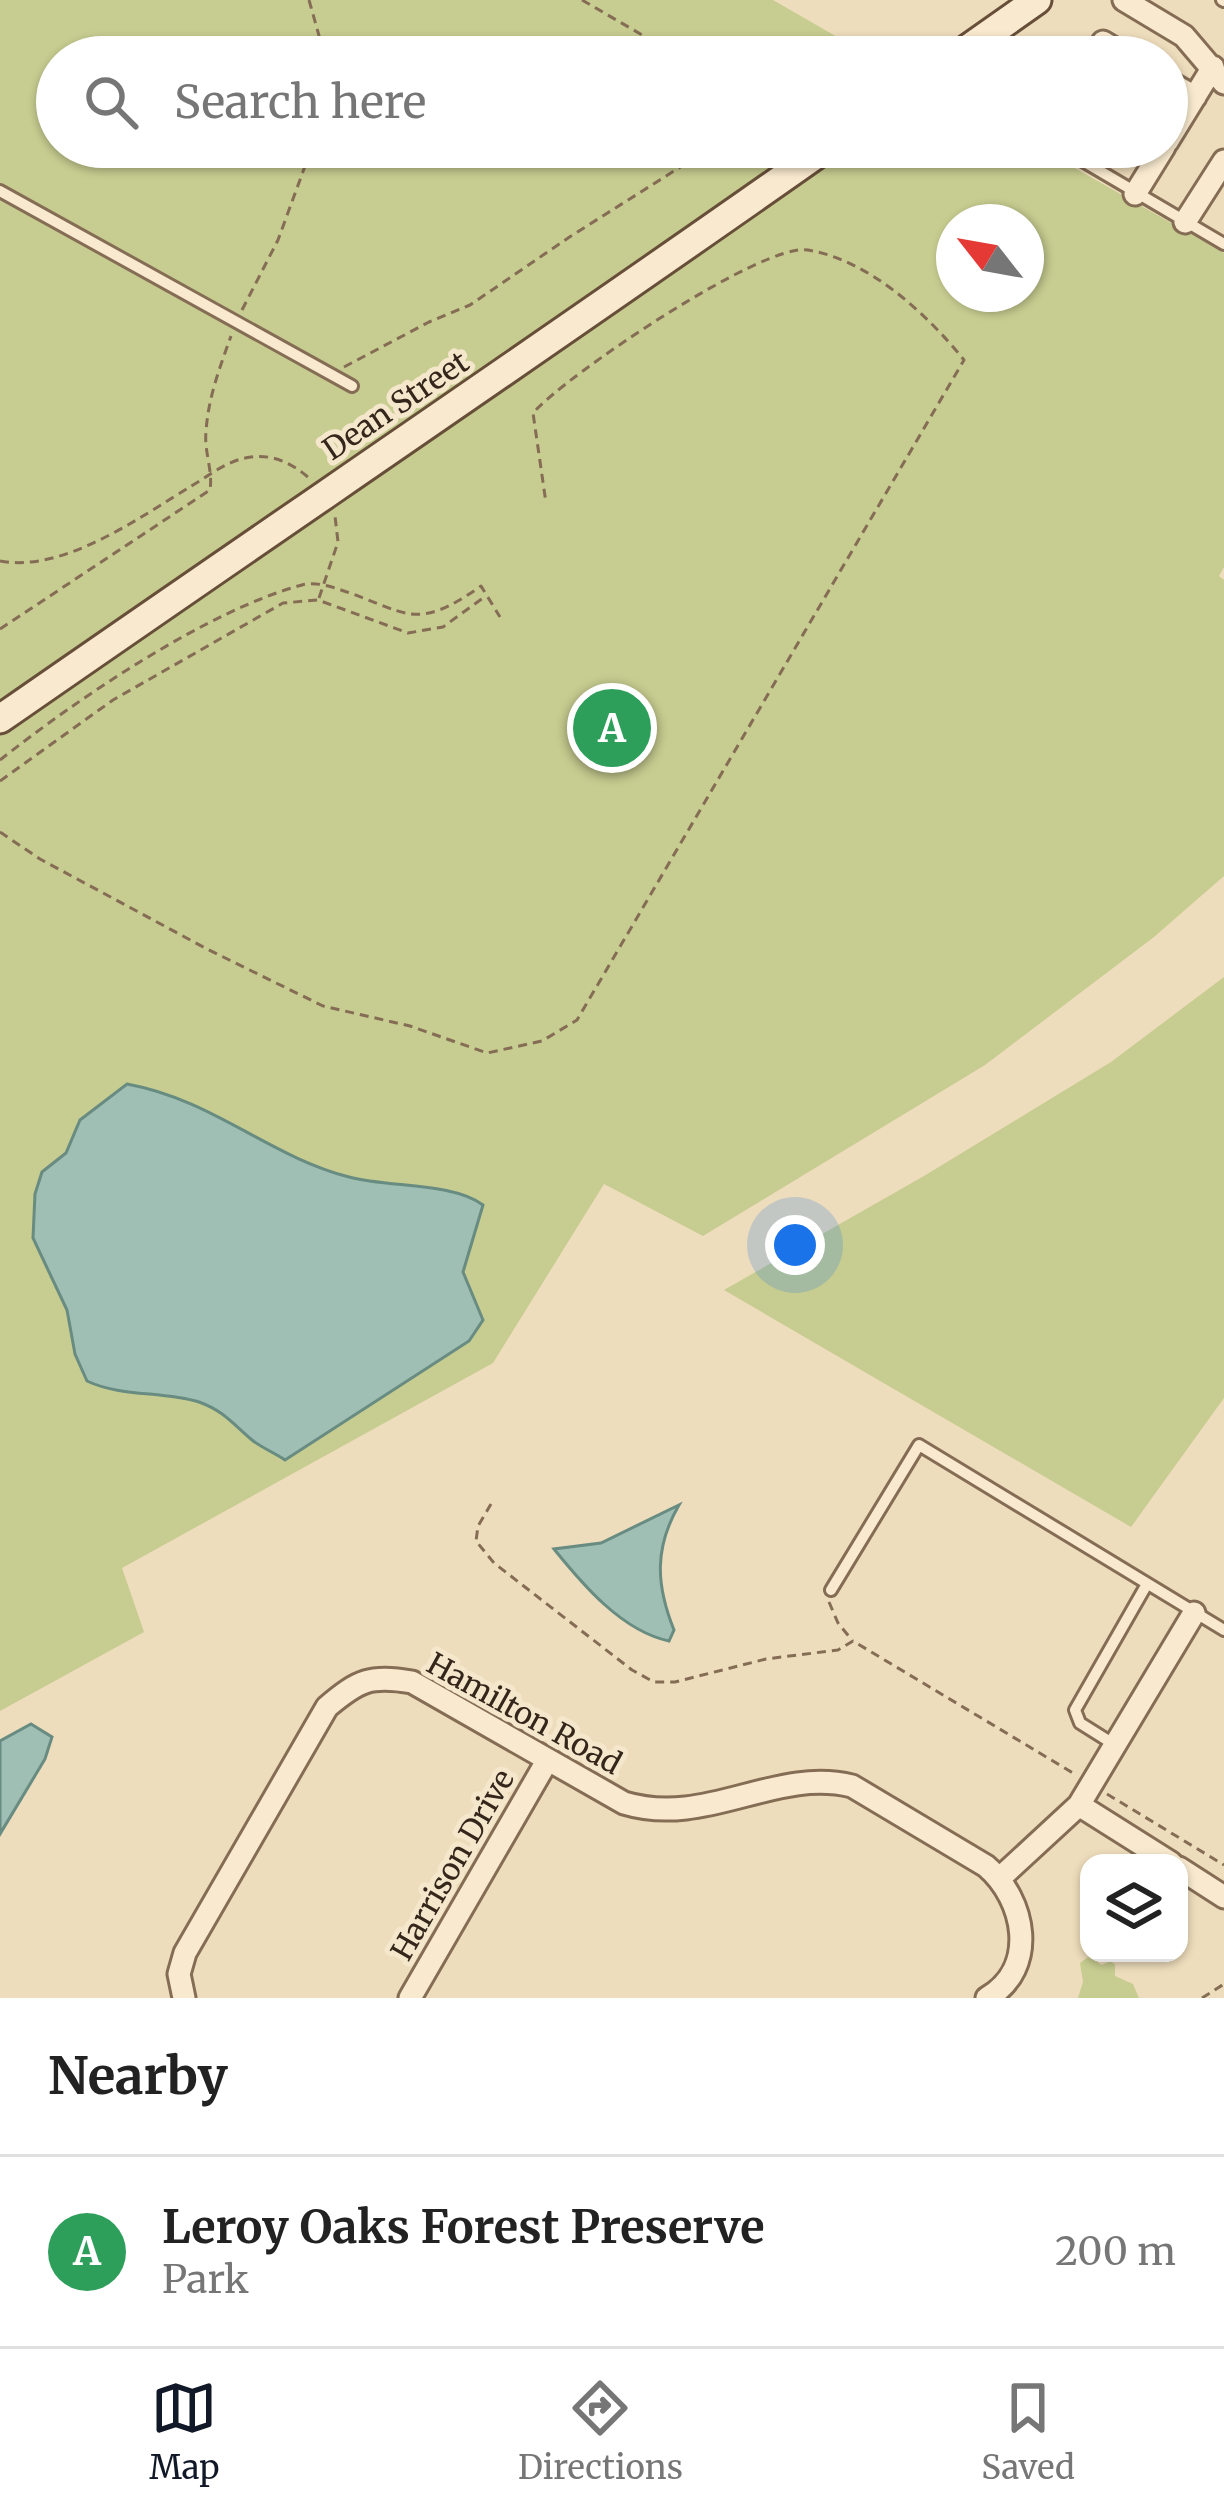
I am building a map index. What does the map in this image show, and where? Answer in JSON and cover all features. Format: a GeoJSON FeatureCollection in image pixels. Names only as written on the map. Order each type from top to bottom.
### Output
{"type":"FeatureCollection","features":[{"type":"Feature","properties":{"kind":"street"},"geometry":{"type":"LineString","coordinates":[[986,36],[1037,0]]}},
{"type":"Feature","properties":{"kind":"street"},"geometry":{"type":"LineString","coordinates":[[1124,0],[1184,36]]}},
{"type":"Feature","properties":{"kind":"street"},"geometry":{"type":"LineString","coordinates":[[1188,40],[1220,70],[1188,109]]}},
{"type":"Feature","properties":{"kind":"street"},"geometry":{"type":"LineString","coordinates":[[1188,94],[1195,98]]}},
{"type":"Feature","properties":{"kind":"street"},"geometry":{"type":"LineString","coordinates":[[1185,222],[1224,160]]}},
{"type":"Feature","properties":{"kind":"street","name":"Dean Street"},"geometry":{"type":"LineString","coordinates":[[0,719],[797,168]]}},
{"type":"Feature","properties":{"kind":"street"},"geometry":{"type":"LineString","coordinates":[[1136,194],[1152,168]]}},
{"type":"Feature","properties":{"kind":"street"},"geometry":{"type":"LineString","coordinates":[[987,1998],[1012,1971],[1022,1939],[1019,1915],[1000,1878],[1079,1804],[1194,1613]]}},
{"type":"Feature","properties":{"kind":"street","name":"Hamilton Road"},"geometry":{"type":"LineString","coordinates":[[184,1998],[179,1973],[185,1952],[327,1707],[357,1682],[386,1677],[412,1682],[624,1803],[651,1812],[677,1812],[831,1780],[852,1786],[1000,1878]]}},
{"type":"Feature","properties":{"kind":"street","name":"Harrison Drive"},"geometry":{"type":"LineString","coordinates":[[410,1998],[548,1761]]}},
{"type":"Feature","properties":{"kind":"street"},"geometry":{"type":"LineString","coordinates":[[1079,1804],[1157,1854]]}},
{"type":"Feature","properties":{"kind":"street"},"geometry":{"type":"LineString","coordinates":[[1188,1874],[1224,1897]]}},
{"type":"Feature","properties":{"kind":"lane"},"geometry":{"type":"LineString","coordinates":[[1093,168],[1224,244]]}},
{"type":"Feature","properties":{"kind":"lane"},"geometry":{"type":"LineString","coordinates":[[0,190],[352,386]]}},
{"type":"Feature","properties":{"kind":"lane"},"geometry":{"type":"LineString","coordinates":[[831,1590],[919,1445],[1224,1630]]}},
{"type":"Feature","properties":{"kind":"lane"},"geometry":{"type":"LineString","coordinates":[[1115,1745],[1080,1723],[1075,1710],[1147,1584]]}},
{"type":"Feature","properties":{"kind":"path"},"geometry":{"type":"LineString","coordinates":[[309,0],[319,36]]}},
{"type":"Feature","properties":{"kind":"path"},"geometry":{"type":"LineString","coordinates":[[582,0],[644,36]]}},
{"type":"Feature","properties":{"kind":"path"},"geometry":{"type":"LineString","coordinates":[[0,629],[210,490],[205,436],[213,385],[236,322],[278,240],[304,168]]}},
{"type":"Feature","properties":{"kind":"path"},"geometry":{"type":"LineString","coordinates":[[330,374],[470,305],[678,168]]}},
{"type":"Feature","properties":{"kind":"path"},"geometry":{"type":"LineString","coordinates":[[0,832],[40,859],[207,949],[323,1006],[410,1026],[487,1053],[542,1041],[560,1031],[577,1020],[964,360],[934,324],[857,267],[804,248],[756,264],[670,312],[551,392],[532,412],[545,503]]}},
{"type":"Feature","properties":{"kind":"path"},"geometry":{"type":"LineString","coordinates":[[0,561],[48,561],[116,531],[227,463],[256,456],[290,462],[315,483]]}},
{"type":"Feature","properties":{"kind":"path"},"geometry":{"type":"LineString","coordinates":[[318,600],[338,542],[328,503]]}},
{"type":"Feature","properties":{"kind":"path"},"geometry":{"type":"LineString","coordinates":[[0,760],[47,722],[218,619],[306,583],[411,618],[450,608],[481,586],[500,616]]}},
{"type":"Feature","properties":{"kind":"path"},"geometry":{"type":"LineString","coordinates":[[0,781],[113,700],[284,603],[318,600],[408,633],[443,627],[485,597]]}},
{"type":"Feature","properties":{"kind":"path"},"geometry":{"type":"LineString","coordinates":[[491,1504],[478,1526],[476,1541],[494,1563],[654,1682],[838,1650],[853,1641]]}},
{"type":"Feature","properties":{"kind":"path"},"geometry":{"type":"LineString","coordinates":[[831,1590],[828,1604],[853,1641],[1076,1775]]}},
{"type":"Feature","properties":{"kind":"path"},"geometry":{"type":"LineString","coordinates":[[1098,1789],[1224,1865]]}},
{"type":"Feature","properties":{"kind":"path"},"geometry":{"type":"LineString","coordinates":[[1202,1998],[1224,1984]]}},
{"type":"Feature","properties":{"kind":"green space"},"geometry":{"type":"Polygon","coordinates":[[[0,0],[773,0],[836,36],[36,36],[36,168],[1075,168],[1224,253],[1224,567],[1219,576],[1224,580],[1224,876],[1154,937],[985,1065],[703,1236],[604,1184],[493,1363],[122,1568],[144,1632],[0,1711],[0,0]]]}},
{"type":"Feature","properties":{"kind":"green space"},"geometry":{"type":"Polygon","coordinates":[[[1224,977],[1224,1398],[1131,1527],[724,1290],[1111,1062],[1224,977]]]}},
{"type":"Feature","properties":{"kind":"green space"},"geometry":{"type":"Polygon","coordinates":[[[1112,1962],[1115,1976],[1133,1984],[1139,1998],[1078,1998],[1083,1982],[1080,1963],[1112,1962]]]}},
{"type":"Feature","properties":{"kind":"water"},"geometry":{"type":"Polygon","coordinates":[[[127,1084],[187,1102],[320,1168],[365,1180],[455,1192],[483,1205],[463,1272],[483,1320],[469,1341],[285,1460],[199,1402],[87,1381],[75,1354],[67,1310],[33,1238],[35,1194],[42,1172],[66,1153],[80,1120],[127,1084]]]}},
{"type":"Feature","properties":{"kind":"water"},"geometry":{"type":"Polygon","coordinates":[[[679,1505],[665,1536],[660,1567],[674,1630],[669,1641],[620,1617],[554,1549],[601,1543],[679,1505]]]}},
{"type":"Feature","properties":{"kind":"water"},"geometry":{"type":"Polygon","coordinates":[[[31,1724],[52,1737],[45,1759],[0,1834],[0,1741],[31,1724]]]}},
{"type":"Feature","properties":{"kind":"place","name":"Leroy Oaks Forest Preserve"},"geometry":{"type":"Point","coordinates":[612,728]}}]}
